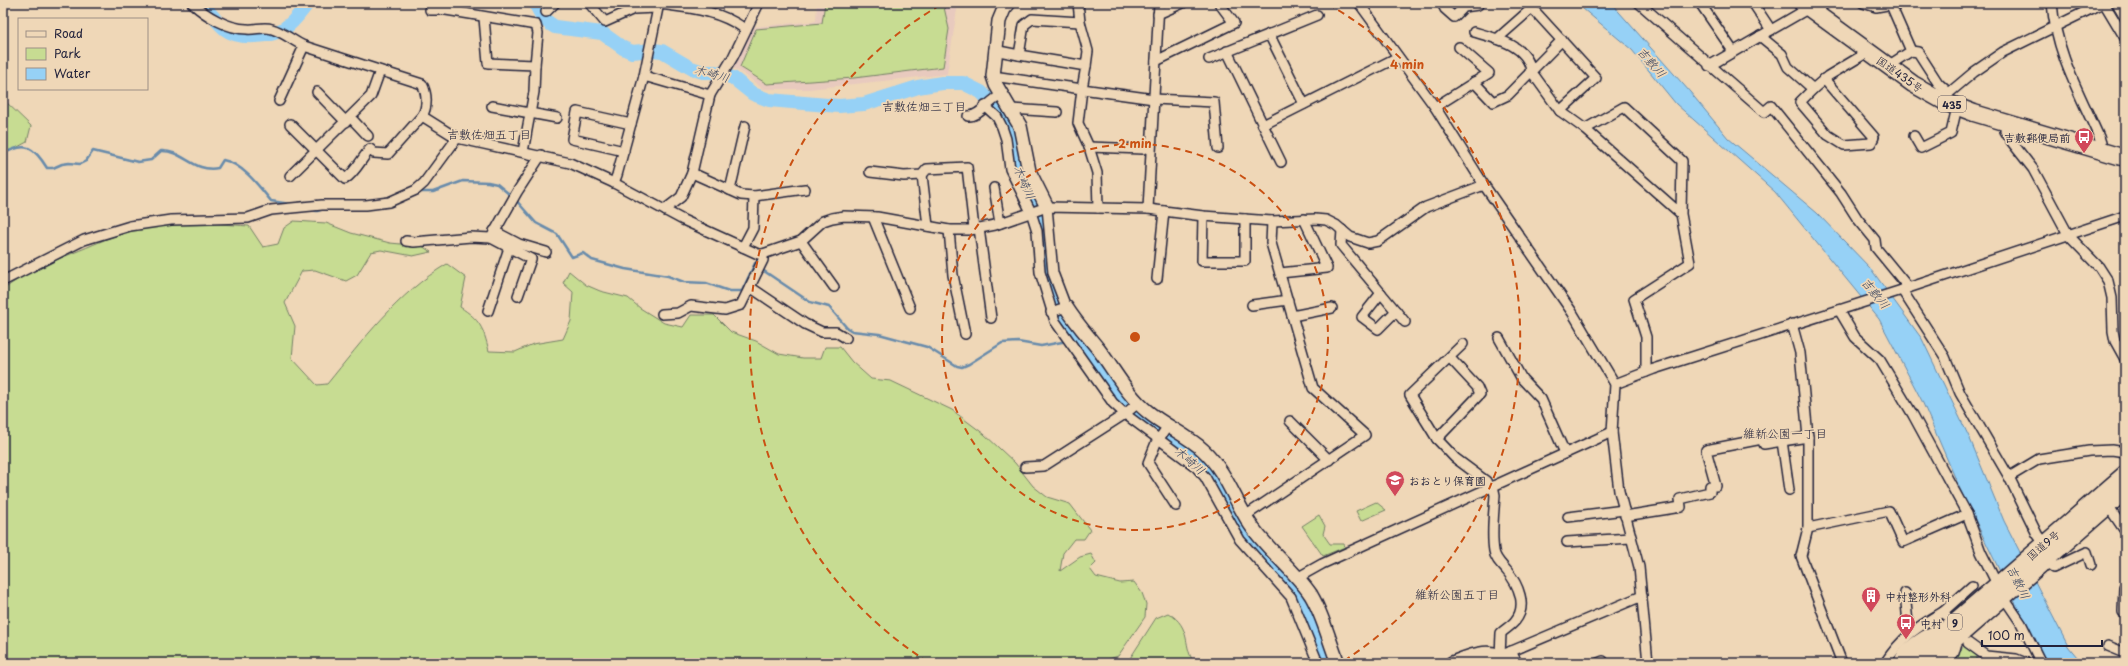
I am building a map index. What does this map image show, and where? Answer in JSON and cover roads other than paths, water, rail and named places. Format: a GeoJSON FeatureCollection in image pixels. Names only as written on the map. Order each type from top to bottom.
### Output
{"type":"FeatureCollection","features":[{"type":"Feature","properties":{"kind":"highway","name":"国道435号"},"geometry":{"type":"LineString","coordinates":[[1813,7],[1868,52],[1926,92],[1957,106],[2008,124],[2125,158]]}},
{"type":"Feature","properties":{"kind":"highway","name":"国道9号"},"geometry":{"type":"LineString","coordinates":[[1907,663],[2003,589],[2044,553],[2125,474]]}},
{"type":"Feature","properties":{"kind":"highway","name":"国道9号"},"geometry":{"type":"LineString","coordinates":[[2044,553],[2108,506],[2125,491]]}},
{"type":"Feature","properties":{"kind":"highway","name":"国道9号"},"geometry":{"type":"LineString","coordinates":[[1928,663],[1953,627]]}},
{"type":"Feature","properties":{"kind":"street"},"geometry":{"type":"LineString","coordinates":[[192,3],[211,18],[223,23],[240,29],[277,31],[304,46],[422,84],[426,91],[425,112],[388,154],[374,153],[370,149],[350,176],[345,179],[290,124]]}},
{"type":"Feature","properties":{"kind":"street"},"geometry":{"type":"LineString","coordinates":[[546,12],[555,3]]}},
{"type":"Feature","properties":{"kind":"street"},"geometry":{"type":"LineString","coordinates":[[589,3],[605,22],[634,10],[658,5],[701,10],[731,18],[745,29]]}},
{"type":"Feature","properties":{"kind":"street"},"geometry":{"type":"LineString","coordinates":[[666,211],[668,207],[681,197],[692,173],[710,95],[733,57],[745,29],[759,3]]}},
{"type":"Feature","properties":{"kind":"street"},"geometry":{"type":"LineString","coordinates":[[1078,3],[1080,22],[1088,51],[1078,123],[1089,147],[1097,173],[1098,208]]}},
{"type":"Feature","properties":{"kind":"street"},"geometry":{"type":"LineString","coordinates":[[1148,209],[1159,3]]}},
{"type":"Feature","properties":{"kind":"street"},"geometry":{"type":"LineString","coordinates":[[1158,14],[1183,3]]}},
{"type":"Feature","properties":{"kind":"street"},"geometry":{"type":"LineString","coordinates":[[1156,61],[1234,23],[1219,3]]}},
{"type":"Feature","properties":{"kind":"street"},"geometry":{"type":"LineString","coordinates":[[1360,3],[1434,107],[1484,184],[1572,312],[1615,384],[1612,432],[1619,491],[1639,567],[1648,663]]}},
{"type":"Feature","properties":{"kind":"street"},"geometry":{"type":"LineString","coordinates":[[1442,3],[1445,9],[1454,17],[1464,7],[1478,4]]}},
{"type":"Feature","properties":{"kind":"street"},"geometry":{"type":"LineString","coordinates":[[1639,3],[1709,66],[1764,112],[1771,106],[1816,159],[1857,218],[1875,240],[1876,248],[1945,357],[1960,393],[2009,477],[2037,534],[2044,553],[2053,568],[2087,552],[2091,565]]}},
{"type":"Feature","properties":{"kind":"street"},"geometry":{"type":"LineString","coordinates":[[1700,3],[1733,51]]}},
{"type":"Feature","properties":{"kind":"street"},"geometry":{"type":"LineString","coordinates":[[1753,3],[1771,30]]}},
{"type":"Feature","properties":{"kind":"street"},"geometry":{"type":"LineString","coordinates":[[1863,3],[1876,6],[1893,4],[1911,51]]}},
{"type":"Feature","properties":{"kind":"street"},"geometry":{"type":"LineString","coordinates":[[2052,3],[2054,27],[2060,50],[2099,137],[2101,143],[2098,150]]}},
{"type":"Feature","properties":{"kind":"street"},"geometry":{"type":"LineString","coordinates":[[1888,66],[1911,51],[1918,52],[1938,83],[1949,93],[1974,72],[2003,52],[2104,3],[2125,38]]}},
{"type":"Feature","properties":{"kind":"street"},"geometry":{"type":"LineString","coordinates":[[614,183],[644,76],[658,5]]}},
{"type":"Feature","properties":{"kind":"street"},"geometry":{"type":"LineString","coordinates":[[1003,5],[994,50],[993,76],[1020,126],[1025,159],[1029,171],[1048,207],[1053,273],[1066,307],[1077,324],[1100,351],[1117,377],[1138,403],[1202,449],[1214,461],[1223,474],[1254,530],[1311,595],[1338,663]]}},
{"type":"Feature","properties":{"kind":"street"},"geometry":{"type":"LineString","coordinates":[[1709,66],[1733,51],[1813,7]]}},
{"type":"Feature","properties":{"kind":"street"},"geometry":{"type":"LineString","coordinates":[[1497,39],[1532,8],[1596,78],[1560,111]]}},
{"type":"Feature","properties":{"kind":"street"},"geometry":{"type":"LineString","coordinates":[[430,10],[446,10],[484,18],[536,25],[538,33],[534,92],[523,152]]}},
{"type":"Feature","properties":{"kind":"street"},"geometry":{"type":"LineString","coordinates":[[1209,59],[1317,15]]}},
{"type":"Feature","properties":{"kind":"street"},"geometry":{"type":"LineString","coordinates":[[484,18],[488,63],[535,65]]}},
{"type":"Feature","properties":{"kind":"street"},"geometry":{"type":"LineString","coordinates":[[1020,55],[1024,25],[1032,19],[1080,22]]}},
{"type":"Feature","properties":{"kind":"street"},"geometry":{"type":"LineString","coordinates":[[1474,32],[1497,39],[1518,49],[1530,64],[1531,71],[1560,111],[1585,129],[1681,214]]}},
{"type":"Feature","properties":{"kind":"street"},"geometry":{"type":"LineString","coordinates":[[1269,34],[1304,104]]}},
{"type":"Feature","properties":{"kind":"street"},"geometry":{"type":"LineString","coordinates":[[1760,36],[1782,54],[1788,67],[1813,89]]}},
{"type":"Feature","properties":{"kind":"street"},"geometry":{"type":"LineString","coordinates":[[1474,82],[1493,102],[1508,94],[1562,40]]}},
{"type":"Feature","properties":{"kind":"street"},"geometry":{"type":"LineString","coordinates":[[279,101],[304,46]]}},
{"type":"Feature","properties":{"kind":"street"},"geometry":{"type":"LineString","coordinates":[[1434,107],[1489,73],[1459,47]]}},
{"type":"Feature","properties":{"kind":"street"},"geometry":{"type":"LineString","coordinates":[[994,50],[1086,66]]}},
{"type":"Feature","properties":{"kind":"street"},"geometry":{"type":"LineString","coordinates":[[1227,51],[1281,162]]}},
{"type":"Feature","properties":{"kind":"street"},"geometry":{"type":"LineString","coordinates":[[1824,79],[1874,137],[1871,143],[1844,145],[1828,135],[1800,102],[1824,79],[1868,52]]}},
{"type":"Feature","properties":{"kind":"street"},"geometry":{"type":"LineString","coordinates":[[1264,125],[1398,57]]}},
{"type":"Feature","properties":{"kind":"street"},"geometry":{"type":"LineString","coordinates":[[290,176],[372,96],[380,71]]}},
{"type":"Feature","properties":{"kind":"street"},"geometry":{"type":"LineString","coordinates":[[644,76],[710,95]]}},
{"type":"Feature","properties":{"kind":"street"},"geometry":{"type":"LineString","coordinates":[[993,76],[1082,90],[1154,99],[1214,102],[1218,148]]}},
{"type":"Feature","properties":{"kind":"street"},"geometry":{"type":"LineString","coordinates":[[317,92],[368,136]]}},
{"type":"Feature","properties":{"kind":"street"},"geometry":{"type":"LineString","coordinates":[[968,116],[979,114],[985,106],[995,98],[1002,95]]}},
{"type":"Feature","properties":{"kind":"street"},"geometry":{"type":"LineString","coordinates":[[492,106],[557,118]]}},
{"type":"Feature","properties":{"kind":"street"},"geometry":{"type":"LineString","coordinates":[[985,106],[996,117],[1002,127],[1006,139],[1010,169],[1031,212],[1037,231],[1040,272],[1052,312],[1064,335],[1085,361],[1113,403],[1159,440],[1196,466],[1205,478],[1240,540],[1291,597],[1318,663]]}},
{"type":"Feature","properties":{"kind":"street"},"geometry":{"type":"LineString","coordinates":[[1914,136],[1921,148],[1951,133],[1957,106]]}},
{"type":"Feature","properties":{"kind":"street"},"geometry":{"type":"LineString","coordinates":[[1585,129],[1624,107],[1682,161],[1681,214],[1690,263],[1634,299],[1646,337],[1646,372]]}},
{"type":"Feature","properties":{"kind":"street"},"geometry":{"type":"LineString","coordinates":[[1012,109],[1057,112]]}},
{"type":"Feature","properties":{"kind":"street"},"geometry":{"type":"LineString","coordinates":[[624,151],[572,139],[577,112],[631,124]]}},
{"type":"Feature","properties":{"kind":"street"},"geometry":{"type":"LineString","coordinates":[[422,116],[457,138],[541,155],[570,163],[614,183],[666,211],[743,247],[763,254],[801,241],[823,221],[844,216],[873,217],[949,230],[976,229],[1000,223],[1048,207],[1148,209],[1203,216],[1272,221],[1304,219],[1326,220],[1350,237],[1368,243],[1378,241],[1426,208],[1484,184]]}},
{"type":"Feature","properties":{"kind":"street"},"geometry":{"type":"LineString","coordinates":[[2008,124],[2006,131],[2008,136],[2033,168],[2069,236],[2099,267],[2108,282],[2112,298],[2113,331],[2115,341],[2125,359]]}},
{"type":"Feature","properties":{"kind":"street"},"geometry":{"type":"LineString","coordinates":[[730,190],[745,126]]}},
{"type":"Feature","properties":{"kind":"street"},"geometry":{"type":"LineString","coordinates":[[3,280],[84,240],[130,226],[172,220],[248,218],[272,210],[322,205],[366,205],[390,202],[416,190],[424,183],[457,138]]}},
{"type":"Feature","properties":{"kind":"street"},"geometry":{"type":"LineString","coordinates":[[1089,147],[1143,149]]}},
{"type":"Feature","properties":{"kind":"street"},"geometry":{"type":"LineString","coordinates":[[492,234],[541,155]]}},
{"type":"Feature","properties":{"kind":"street"},"geometry":{"type":"LineString","coordinates":[[928,226],[922,175],[927,169],[967,167],[990,318]]}},
{"type":"Feature","properties":{"kind":"street"},"geometry":{"type":"LineString","coordinates":[[870,172],[904,176],[922,175]]}},
{"type":"Feature","properties":{"kind":"street"},"geometry":{"type":"LineString","coordinates":[[692,173],[741,195],[754,196],[805,189]]}},
{"type":"Feature","properties":{"kind":"street"},"geometry":{"type":"LineString","coordinates":[[994,188],[1000,223]]}},
{"type":"Feature","properties":{"kind":"street"},"geometry":{"type":"LineString","coordinates":[[743,247],[753,228],[754,196]]}},
{"type":"Feature","properties":{"kind":"street"},"geometry":{"type":"LineString","coordinates":[[1157,279],[1164,211]]}},
{"type":"Feature","properties":{"kind":"street"},"geometry":{"type":"LineString","coordinates":[[1203,216],[1202,261],[1245,260],[1245,219]]}},
{"type":"Feature","properties":{"kind":"street"},"geometry":{"type":"LineString","coordinates":[[1615,384],[1646,372],[2069,236],[2125,216]]}},
{"type":"Feature","properties":{"kind":"street"},"geometry":{"type":"LineString","coordinates":[[873,217],[910,308]]}},
{"type":"Feature","properties":{"kind":"street"},"geometry":{"type":"LineString","coordinates":[[1280,273],[1327,268],[1304,219]]}},
{"type":"Feature","properties":{"kind":"street"},"geometry":{"type":"LineString","coordinates":[[1245,516],[1366,435],[1313,388],[1271,243],[1272,221]]}},
{"type":"Feature","properties":{"kind":"street"},"geometry":{"type":"LineString","coordinates":[[949,230],[953,275],[965,334]]}},
{"type":"Feature","properties":{"kind":"street"},"geometry":{"type":"LineString","coordinates":[[1342,230],[1341,245],[1405,322]]}},
{"type":"Feature","properties":{"kind":"street"},"geometry":{"type":"LineString","coordinates":[[492,234],[509,248],[531,259],[518,296]]}},
{"type":"Feature","properties":{"kind":"street"},"geometry":{"type":"LineString","coordinates":[[406,241],[492,234],[546,252]]}},
{"type":"Feature","properties":{"kind":"street"},"geometry":{"type":"LineString","coordinates":[[801,241],[834,288]]}},
{"type":"Feature","properties":{"kind":"street"},"geometry":{"type":"LineString","coordinates":[[488,311],[509,248]]}},
{"type":"Feature","properties":{"kind":"street"},"geometry":{"type":"LineString","coordinates":[[662,314],[678,313],[691,306],[725,310],[741,305],[763,260],[763,254]]}},
{"type":"Feature","properties":{"kind":"street"},"geometry":{"type":"LineString","coordinates":[[750,288],[805,324],[822,332],[836,332],[846,338]]}},
{"type":"Feature","properties":{"kind":"street"},"geometry":{"type":"LineString","coordinates":[[1381,293],[1362,317],[1378,329],[1396,311]]}},
{"type":"Feature","properties":{"kind":"street"},"geometry":{"type":"LineString","coordinates":[[1252,305],[1288,300]]}},
{"type":"Feature","properties":{"kind":"street"},"geometry":{"type":"LineString","coordinates":[[1052,312],[1066,307]]}},
{"type":"Feature","properties":{"kind":"street"},"geometry":{"type":"LineString","coordinates":[[1292,316],[1332,308]]}},
{"type":"Feature","properties":{"kind":"street"},"geometry":{"type":"LineString","coordinates":[[1839,310],[1855,337],[1880,360],[1914,415],[1966,514],[1980,552],[2003,589],[2041,663]]}},
{"type":"Feature","properties":{"kind":"street"},"geometry":{"type":"LineString","coordinates":[[1792,324],[1800,353],[1808,437],[1808,528],[1801,556],[1842,663]]}},
{"type":"Feature","properties":{"kind":"street"},"geometry":{"type":"LineString","coordinates":[[1499,338],[1522,379],[1541,399],[1565,453]]}},
{"type":"Feature","properties":{"kind":"street"},"geometry":{"type":"LineString","coordinates":[[1463,344],[1410,395],[1437,439],[1455,458],[1486,481],[1495,495],[1494,551],[1497,560],[1520,591],[1521,600],[1521,609],[1518,617],[1501,633],[1507,657]]}},
{"type":"Feature","properties":{"kind":"street"},"geometry":{"type":"LineString","coordinates":[[1085,361],[1100,351]]}},
{"type":"Feature","properties":{"kind":"street"},"geometry":{"type":"LineString","coordinates":[[1437,439],[1480,394],[1478,387],[1450,358]]}},
{"type":"Feature","properties":{"kind":"street"},"geometry":{"type":"LineString","coordinates":[[1026,467],[1044,466],[1125,414],[1138,403]]}},
{"type":"Feature","properties":{"kind":"street"},"geometry":{"type":"LineString","coordinates":[[1290,421],[1329,460]]}},
{"type":"Feature","properties":{"kind":"street"},"geometry":{"type":"LineString","coordinates":[[1168,426],[1156,443],[1148,463],[1176,506]]}},
{"type":"Feature","properties":{"kind":"street"},"geometry":{"type":"LineString","coordinates":[[1297,578],[1322,564],[1612,432]]}},
{"type":"Feature","properties":{"kind":"street"},"geometry":{"type":"LineString","coordinates":[[1568,517],[1625,514],[1681,507],[1680,499],[1710,492],[1710,486],[1716,486],[1706,450],[1762,439],[1764,444],[1808,437]]}},
{"type":"Feature","properties":{"kind":"street"},"geometry":{"type":"LineString","coordinates":[[1782,441],[1789,490]]}},
{"type":"Feature","properties":{"kind":"street"},"geometry":{"type":"LineString","coordinates":[[2009,477],[2039,459],[2089,451],[2112,450],[2125,452]]}},
{"type":"Feature","properties":{"kind":"street"},"geometry":{"type":"LineString","coordinates":[[2108,506],[2125,531]]}},
{"type":"Feature","properties":{"kind":"street"},"geometry":{"type":"LineString","coordinates":[[1808,528],[1889,511],[1903,542],[1966,514]]}},
{"type":"Feature","properties":{"kind":"street"},"geometry":{"type":"LineString","coordinates":[[1567,542],[1631,538]]}},
{"type":"Feature","properties":{"kind":"street"},"geometry":{"type":"LineString","coordinates":[[1946,663],[1954,654],[1953,627],[1972,586]]}},
{"type":"Feature","properties":{"kind":"street"},"geometry":{"type":"LineString","coordinates":[[2124,587],[2123,612],[2125,612]]}},
{"type":"Feature","properties":{"kind":"street"},"geometry":{"type":"LineString","coordinates":[[1905,593],[1910,633]]}},
{"type":"Feature","properties":{"kind":"street"},"geometry":{"type":"LineString","coordinates":[[1507,657],[1642,596]]}},
{"type":"Feature","properties":{"kind":"street"},"geometry":{"type":"LineString","coordinates":[[1899,663],[1899,660],[1912,644],[1933,630],[1953,627]]}},
{"type":"Feature","properties":{"kind":"street"},"geometry":{"type":"LineString","coordinates":[[1885,663],[1897,645],[1910,633],[1953,627],[1986,656],[2016,660],[2026,663]]}},
{"type":"Feature","properties":{"kind":"street"},"geometry":{"type":"LineString","coordinates":[[2108,646],[2125,652]]}},
{"type":"Feature","properties":{"kind":"street"},"geometry":{"type":"LineString","coordinates":[[1452,663],[1483,653],[1507,657],[1517,663]]}},
{"type":"Feature","properties":{"kind":"water","name":"吉敷川"},"geometry":{"type":"Polygon","coordinates":[[[1576,3],[1611,3],[1690,92],[1728,138],[1817,213],[1871,269],[1922,339],[1970,439],[2004,521],[2068,646],[2082,663],[2046,663],[2042,658],[1960,489],[1922,401],[1879,319],[1775,192],[1676,104],[1632,50],[1576,3]]]}},
{"type":"Feature","properties":{"kind":"waterway","name":"木崎川"},"geometry":{"type":"LineString","coordinates":[[199,3],[225,29],[232,33],[249,36],[268,34],[284,28],[295,19],[308,3]]}},
{"type":"Feature","properties":{"kind":"waterway","name":"木崎川"},"geometry":{"type":"LineString","coordinates":[[535,3],[545,19],[555,27],[602,33],[623,48],[632,52],[653,50],[662,51],[691,68],[703,72],[716,72],[733,78],[753,94],[769,100],[839,106],[864,104],[918,87],[942,83],[963,83],[981,92],[996,107],[1009,129],[1019,171],[1040,216],[1045,272],[1062,322],[1136,417],[1194,459],[1205,469],[1214,481],[1237,524],[1262,559],[1271,564],[1297,594],[1310,618],[1326,663]]}},
{"type":"Feature","properties":{"kind":"waterway"},"geometry":{"type":"LineString","coordinates":[[3,154],[18,148],[29,148],[38,155],[47,168],[53,168],[69,163],[80,164],[86,161],[93,151],[138,162],[151,160],[161,151],[169,152],[176,154],[195,165],[210,169],[218,168],[223,160],[237,166],[250,176],[271,201],[290,204]]}},
{"type":"Feature","properties":{"kind":"waterway"},"geometry":{"type":"LineString","coordinates":[[419,192],[433,192],[463,181],[488,182],[497,184],[515,199],[536,223],[557,234],[572,257],[583,253],[592,260],[625,269],[668,276],[684,282],[706,283],[729,291],[742,291],[755,263],[757,265]]}},
{"type":"Feature","properties":{"kind":"waterway"},"geometry":{"type":"LineString","coordinates":[[309,210],[317,211],[324,209]]}},
{"type":"Feature","properties":{"kind":"waterway"},"geometry":{"type":"LineString","coordinates":[[761,269],[810,302],[829,307],[847,328],[852,331],[879,334],[927,347],[957,366],[962,367],[969,364],[1002,343],[1018,342],[1041,346],[1062,342],[1073,337]]}},
{"type":"Feature","properties":{"kind":"place","name":"吉敷郵便局前"},"geometry":{"type":"Point","coordinates":[2084,154]}},
{"type":"Feature","properties":{"kind":"place","name":"おおとり保育園"},"geometry":{"type":"Point","coordinates":[1395,497]}},
{"type":"Feature","properties":{"kind":"place","name":"中村整形外科"},"geometry":{"type":"Point","coordinates":[1871,613]}},
{"type":"Feature","properties":{"kind":"place","name":"中村"},"geometry":{"type":"Point","coordinates":[1906,640]}},
{"type":"Feature","properties":{"kind":"district","name":"吉敷佐畑三丁目"},"geometry":{"type":"Point","coordinates":[924,106]}},
{"type":"Feature","properties":{"kind":"district","name":"吉敷佐畑五丁目"},"geometry":{"type":"Point","coordinates":[489,134]}},
{"type":"Feature","properties":{"kind":"district","name":"維新公園一丁目"},"geometry":{"type":"Point","coordinates":[1785,433]}},
{"type":"Feature","properties":{"kind":"district","name":"維新公園五丁目"},"geometry":{"type":"Point","coordinates":[1457,594]}}]}
